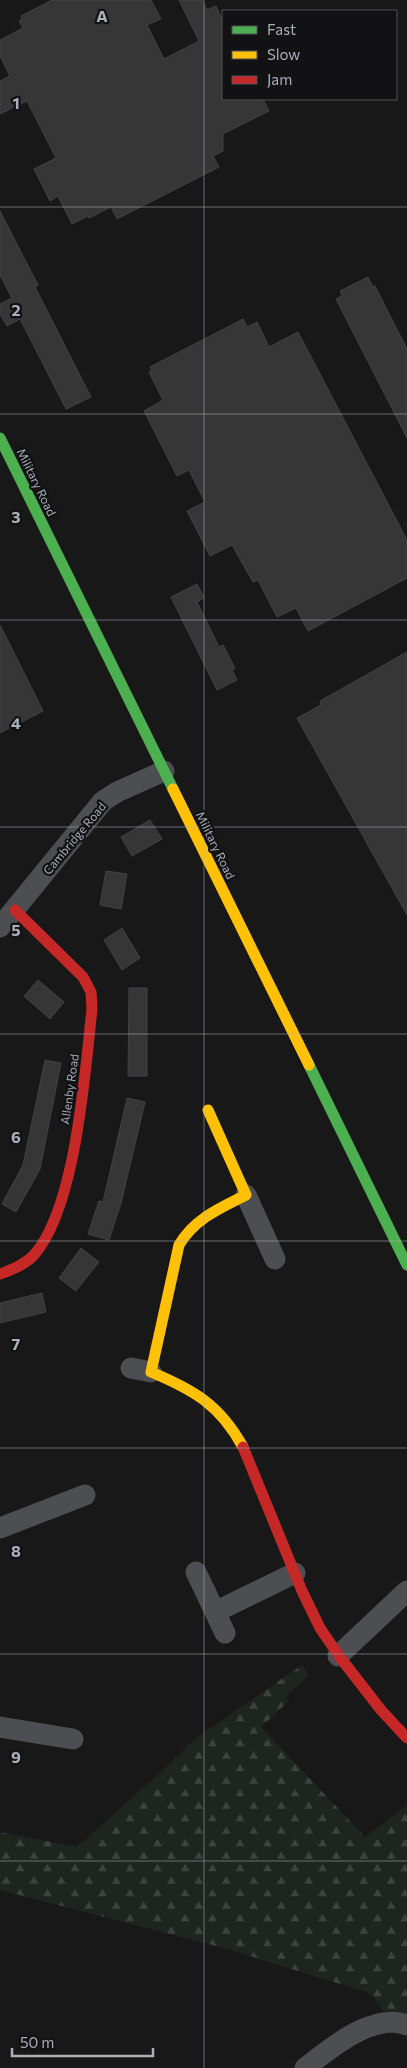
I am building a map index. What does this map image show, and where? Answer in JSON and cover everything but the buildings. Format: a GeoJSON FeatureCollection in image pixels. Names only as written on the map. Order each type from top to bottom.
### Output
{"type":"FeatureCollection","features":[{"type":"Feature","properties":{"kind":"street","name":"Military Road"},"geometry":{"type":"LineString","coordinates":[[0,438],[407,1265]]}},
{"type":"Feature","properties":{"kind":"street","name":"Cambridge Road"},"geometry":{"type":"LineString","coordinates":[[0,927],[103,801],[117,792],[164,771]]}},
{"type":"Feature","properties":{"kind":"street","name":"Allenby Road"},"geometry":{"type":"LineString","coordinates":[[0,1274],[24,1264],[38,1251],[56,1217],[70,1167],[79,1120],[92,1009],[91,992],[83,976],[15,910]]}},
{"type":"Feature","properties":{"kind":"street"},"geometry":{"type":"LineString","coordinates":[[208,1110],[275,1259]]}},
{"type":"Feature","properties":{"kind":"street"},"geometry":{"type":"LineString","coordinates":[[246,1195],[206,1216],[184,1233],[141,1370],[186,1387],[216,1408],[230,1428],[259,1484],[304,1596],[316,1620],[338,1656],[389,1721],[407,1738]]}},
{"type":"Feature","properties":{"kind":"street"},"geometry":{"type":"LineString","coordinates":[[0,1528],[85,1495]]}},
{"type":"Feature","properties":{"kind":"street"},"geometry":{"type":"LineString","coordinates":[[196,1572],[225,1633]]}},
{"type":"Feature","properties":{"kind":"street"},"geometry":{"type":"LineString","coordinates":[[215,1612],[295,1573]]}},
{"type":"Feature","properties":{"kind":"street"},"geometry":{"type":"LineString","coordinates":[[338,1656],[407,1591]]}},
{"type":"Feature","properties":{"kind":"street"},"geometry":{"type":"LineString","coordinates":[[0,1727],[73,1739]]}},
{"type":"Feature","properties":{"kind":"street"},"geometry":{"type":"LineString","coordinates":[[305,2068],[328,2050],[360,2030],[383,2021],[407,2025]]}},
{"type":"Feature","properties":{"kind":"green space"},"geometry":{"type":"Polygon","coordinates":[[[302,1665],[309,1675],[285,1697],[289,1701],[261,1727],[365,1837],[407,1805],[407,2017],[383,2011],[374,1997],[366,1992],[220,1947],[0,1890],[0,1832],[77,1847],[196,1738],[302,1665]]]}},
{"type":"Feature","properties":{"kind":"traffic: fast"},"geometry":{"type":"LineString","coordinates":[[0,438],[173,789]]}},
{"type":"Feature","properties":{"kind":"traffic: fast"},"geometry":{"type":"LineString","coordinates":[[309,1065],[407,1265]]}},
{"type":"Feature","properties":{"kind":"traffic: slow"},"geometry":{"type":"LineString","coordinates":[[173,789],[309,1065]]}},
{"type":"Feature","properties":{"kind":"traffic: slow"},"geometry":{"type":"LineString","coordinates":[[208,1110],[246,1195],[208,1215],[192,1228],[179,1245],[151,1372],[180,1385],[205,1400],[225,1420],[243,1447]]}},
{"type":"Feature","properties":{"kind":"traffic: jam"},"geometry":{"type":"LineString","coordinates":[[0,1274],[18,1267],[33,1256],[48,1235],[59,1207],[69,1174],[76,1138],[82,1102],[92,1009],[91,992],[83,977],[15,910]]}},
{"type":"Feature","properties":{"kind":"traffic: jam"},"geometry":{"type":"LineString","coordinates":[[243,1447],[302,1591],[320,1628],[381,1710],[407,1738]]}}]}
